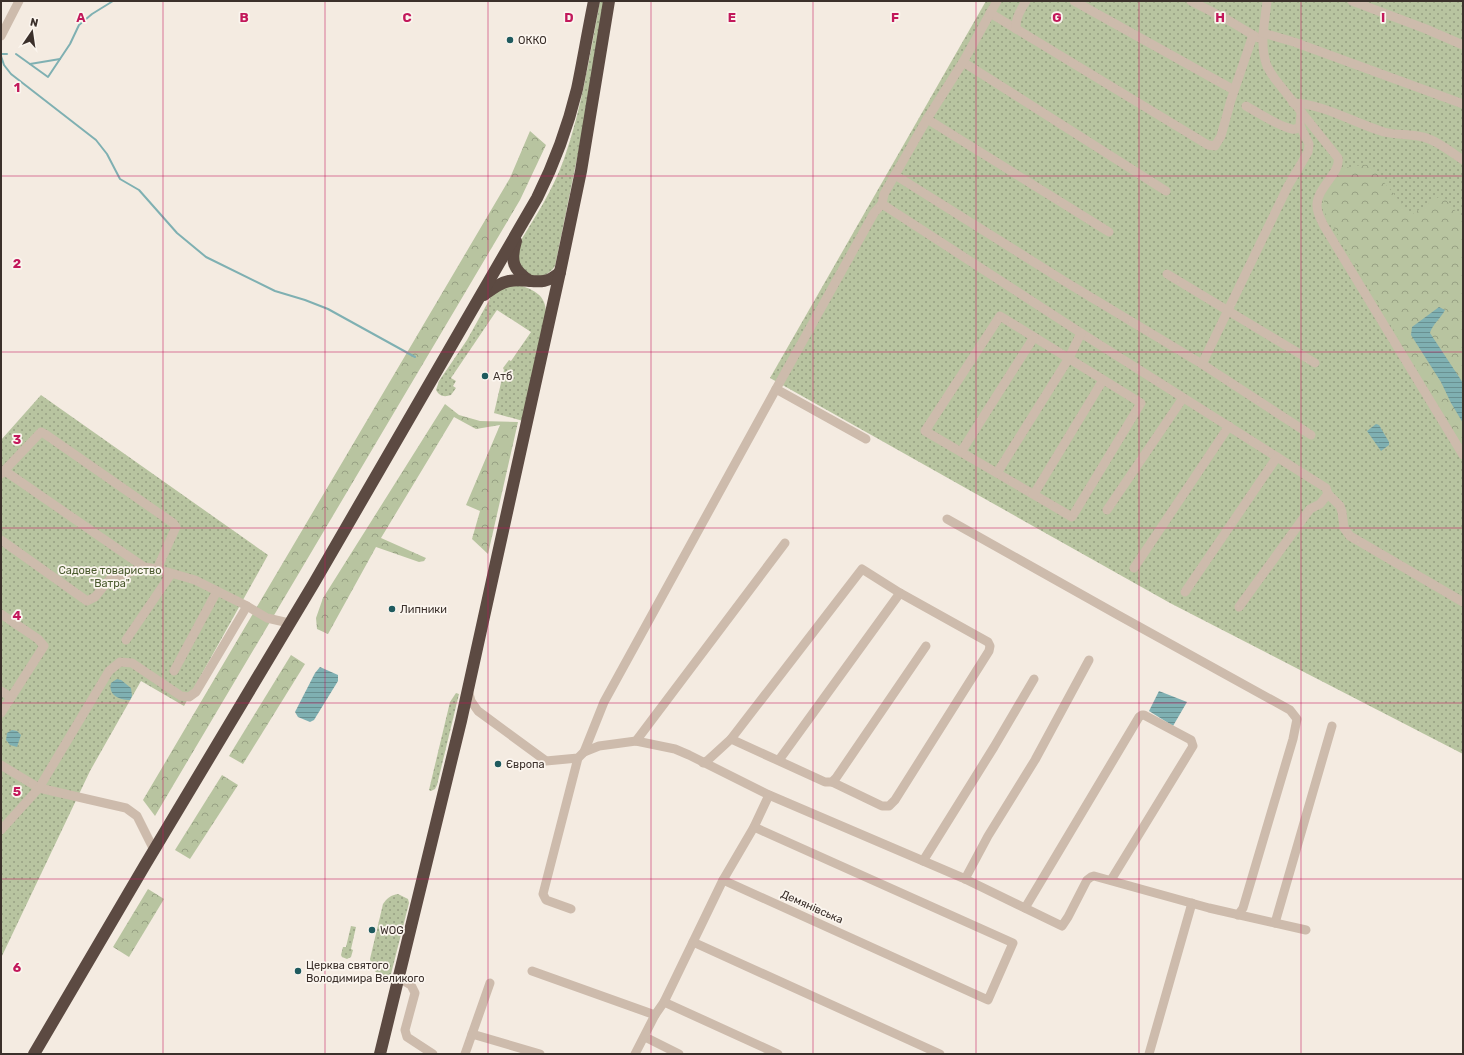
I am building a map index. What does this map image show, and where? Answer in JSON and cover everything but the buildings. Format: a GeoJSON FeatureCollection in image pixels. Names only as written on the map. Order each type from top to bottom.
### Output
{"type":"FeatureCollection","features":[{"type":"Feature","properties":{"kind":"highway"},"geometry":{"type":"LineString","coordinates":[[34,1054],[521,227],[546,179],[568,120],[577,89],[594,1]]}},
{"type":"Feature","properties":{"kind":"highway"},"geometry":{"type":"LineString","coordinates":[[380,1054],[461,721],[560,272],[586,142],[609,1]]}},
{"type":"Feature","properties":{"kind":"highway"},"geometry":{"type":"LineString","coordinates":[[521,227],[514,250],[513,259],[518,272],[532,282]]}},
{"type":"Feature","properties":{"kind":"highway"},"geometry":{"type":"LineString","coordinates":[[478,299],[504,282],[517,280],[545,282],[560,272]]}},
{"type":"Feature","properties":{"kind":"street"},"geometry":{"type":"LineString","coordinates":[[1,36],[19,1]]}},
{"type":"Feature","properties":{"kind":"street"},"geometry":{"type":"LineString","coordinates":[[571,909],[546,900],[543,894],[581,755],[604,702],[874,213],[882,204],[884,194],[963,62],[997,1]]}},
{"type":"Feature","properties":{"kind":"street"},"geometry":{"type":"LineString","coordinates":[[1016,29],[1015,23],[1017,17],[1026,1]]}},
{"type":"Feature","properties":{"kind":"street"},"geometry":{"type":"LineString","coordinates":[[1074,1],[1234,90]]}},
{"type":"Feature","properties":{"kind":"street"},"geometry":{"type":"LineString","coordinates":[[1191,1],[1253,35],[1294,42],[1463,104]]}},
{"type":"Feature","properties":{"kind":"street"},"geometry":{"type":"LineString","coordinates":[[1267,1],[1263,36],[1263,51],[1267,66],[1293,103],[1338,158],[1339,162],[1338,166],[1321,191],[1316,204],[1317,211],[1324,226],[1463,455]]}},
{"type":"Feature","properties":{"kind":"street"},"geometry":{"type":"LineString","coordinates":[[1352,1],[1426,29],[1463,45]]}},
{"type":"Feature","properties":{"kind":"street"},"geometry":{"type":"LineString","coordinates":[[990,13],[1208,146],[1215,146],[1218,142],[1253,35]]}},
{"type":"Feature","properties":{"kind":"street"},"geometry":{"type":"LineString","coordinates":[[963,62],[1166,191]]}},
{"type":"Feature","properties":{"kind":"street"},"geometry":{"type":"LineString","coordinates":[[1293,103],[1302,103],[1325,110],[1384,132],[1418,135],[1427,138],[1443,146],[1463,160]]}},
{"type":"Feature","properties":{"kind":"street"},"geometry":{"type":"LineString","coordinates":[[1246,106],[1285,127],[1296,129],[1300,126]]}},
{"type":"Feature","properties":{"kind":"street"},"geometry":{"type":"LineString","coordinates":[[1202,364],[1288,186],[1308,152],[1309,144],[1300,126],[1301,113]]}},
{"type":"Feature","properties":{"kind":"street"},"geometry":{"type":"LineString","coordinates":[[927,120],[1109,232]]}},
{"type":"Feature","properties":{"kind":"street"},"geometry":{"type":"LineString","coordinates":[[895,175],[1202,364],[1311,435]]}},
{"type":"Feature","properties":{"kind":"street"},"geometry":{"type":"LineString","coordinates":[[882,204],[1081,333],[1326,488],[1328,494],[1340,506],[1344,528],[1350,536],[1463,602]]}},
{"type":"Feature","properties":{"kind":"street"},"geometry":{"type":"LineString","coordinates":[[1167,274],[1315,363]]}},
{"type":"Feature","properties":{"kind":"street"},"geometry":{"type":"LineString","coordinates":[[1000,316],[1034,336],[1141,403],[1072,517],[925,431],[1000,316]]}},
{"type":"Feature","properties":{"kind":"street"},"geometry":{"type":"LineString","coordinates":[[997,474],[1069,358],[1081,333]]}},
{"type":"Feature","properties":{"kind":"street"},"geometry":{"type":"LineString","coordinates":[[961,452],[1034,336]]}},
{"type":"Feature","properties":{"kind":"street"},"geometry":{"type":"LineString","coordinates":[[1034,494],[1104,380]]}},
{"type":"Feature","properties":{"kind":"street"},"geometry":{"type":"LineString","coordinates":[[776,389],[866,438]]}},
{"type":"Feature","properties":{"kind":"street"},"geometry":{"type":"LineString","coordinates":[[1107,510],[1183,398]]}},
{"type":"Feature","properties":{"kind":"street"},"geometry":{"type":"LineString","coordinates":[[1134,568],[1229,426]]}},
{"type":"Feature","properties":{"kind":"street"},"geometry":{"type":"LineString","coordinates":[[157,569],[176,527],[45,434],[41,432],[3,473],[144,567],[157,569],[195,580],[247,606],[267,618],[289,623]]}},
{"type":"Feature","properties":{"kind":"street"},"geometry":{"type":"LineString","coordinates":[[1185,592],[1277,457]]}},
{"type":"Feature","properties":{"kind":"street"},"geometry":{"type":"LineString","coordinates":[[1239,607],[1310,509],[1320,504],[1328,494]]}},
{"type":"Feature","properties":{"kind":"street"},"geometry":{"type":"LineString","coordinates":[[947,519],[1111,612],[1290,710],[1296,716],[1297,722],[1271,818],[1244,908],[1238,915]]}},
{"type":"Feature","properties":{"kind":"street"},"geometry":{"type":"LineString","coordinates":[[1,540],[87,601],[94,597],[109,580],[144,567]]}},
{"type":"Feature","properties":{"kind":"street"},"geometry":{"type":"LineString","coordinates":[[636,741],[785,543]]}},
{"type":"Feature","properties":{"kind":"street"},"geometry":{"type":"LineString","coordinates":[[703,763],[731,739],[862,568],[900,593],[988,642],[990,646],[989,651],[895,800],[889,806],[882,806],[832,782],[825,782],[731,739]]}},
{"type":"Feature","properties":{"kind":"street"},"geometry":{"type":"LineString","coordinates":[[126,640],[171,574]]}},
{"type":"Feature","properties":{"kind":"street"},"geometry":{"type":"LineString","coordinates":[[174,671],[217,591]]}},
{"type":"Feature","properties":{"kind":"street"},"geometry":{"type":"LineString","coordinates":[[779,760],[900,593]]}},
{"type":"Feature","properties":{"kind":"street"},"geometry":{"type":"LineString","coordinates":[[1,830],[38,788],[109,671],[120,662],[132,663],[181,696],[189,697],[196,692],[247,606]]}},
{"type":"Feature","properties":{"kind":"street"},"geometry":{"type":"LineString","coordinates":[[1,614],[38,640],[44,646],[1,713]]}},
{"type":"Feature","properties":{"kind":"street"},"geometry":{"type":"LineString","coordinates":[[832,782],[926,646]]}},
{"type":"Feature","properties":{"kind":"street"},"geometry":{"type":"LineString","coordinates":[[965,879],[988,836],[1035,760],[1090,660]]}},
{"type":"Feature","properties":{"kind":"street"},"geometry":{"type":"LineString","coordinates":[[923,861],[994,747],[1034,679]]}},
{"type":"Feature","properties":{"kind":"street"},"geometry":{"type":"LineString","coordinates":[[468,688],[471,701],[478,711],[546,761],[581,755],[600,746],[636,741],[675,749],[769,795],[965,879],[1062,926],[1087,880],[1094,876],[1238,915],[1306,930]]}},
{"type":"Feature","properties":{"kind":"street"},"geometry":{"type":"LineString","coordinates":[[1,691],[11,697]]}},
{"type":"Feature","properties":{"kind":"street"},"geometry":{"type":"LineString","coordinates":[[461,721],[478,711]]}},
{"type":"Feature","properties":{"kind":"street"},"geometry":{"type":"LineString","coordinates":[[1025,908],[1139,717],[1144,715],[1191,740],[1193,746],[1111,880]]}},
{"type":"Feature","properties":{"kind":"street"},"geometry":{"type":"LineString","coordinates":[[1275,923],[1332,726]]}},
{"type":"Feature","properties":{"kind":"street"},"geometry":{"type":"LineString","coordinates":[[1,765],[38,788],[126,808],[137,816],[154,850]]}},
{"type":"Feature","properties":{"kind":"street"},"geometry":{"type":"LineString","coordinates":[[635,1054],[645,1038],[655,1015],[664,1002],[723,880],[754,827],[769,795]]}},
{"type":"Feature","properties":{"kind":"street","name":"Демянівська"},"geometry":{"type":"LineString","coordinates":[[723,880],[988,1000],[1013,943],[754,827]]}},
{"type":"Feature","properties":{"kind":"street"},"geometry":{"type":"LineString","coordinates":[[1149,1054],[1192,903]]}},
{"type":"Feature","properties":{"kind":"street"},"geometry":{"type":"LineString","coordinates":[[693,942],[940,1054]]}},
{"type":"Feature","properties":{"kind":"street"},"geometry":{"type":"LineString","coordinates":[[532,971],[655,1015]]}},
{"type":"Feature","properties":{"kind":"street"},"geometry":{"type":"LineString","coordinates":[[399,978],[411,985],[415,993],[405,1030],[407,1037],[433,1054]]}},
{"type":"Feature","properties":{"kind":"street"},"geometry":{"type":"LineString","coordinates":[[465,1054],[490,983]]}},
{"type":"Feature","properties":{"kind":"street"},"geometry":{"type":"LineString","coordinates":[[664,1002],[778,1054]]}},
{"type":"Feature","properties":{"kind":"street"},"geometry":{"type":"LineString","coordinates":[[472,1034],[540,1054]]}},
{"type":"Feature","properties":{"kind":"street"},"geometry":{"type":"LineString","coordinates":[[645,1038],[679,1054]]}},
{"type":"Feature","properties":{"kind":"green space"},"geometry":{"type":"Polygon","coordinates":[[[600,1],[606,1],[582,134],[555,266],[551,271],[540,277],[532,277],[522,271],[516,252],[518,245],[549,192],[564,159],[581,101],[600,1]]]}},
{"type":"Feature","properties":{"kind":"green space"},"geometry":{"type":"Polygon","coordinates":[[[986,1],[1463,1],[1463,754],[1170,603],[770,378],[986,1]]]}},
{"type":"Feature","properties":{"kind":"green space"},"geometry":{"type":"Polygon","coordinates":[[[530,131],[546,145],[520,200],[155,816],[143,800],[510,178],[530,131]]]}},
{"type":"Feature","properties":{"kind":"green space"},"geometry":{"type":"Polygon","coordinates":[[[1369,164],[1411,215],[1442,195],[1463,220],[1463,448],[1324,211],[1324,192],[1336,169],[1369,164]]]}},
{"type":"Feature","properties":{"kind":"green space"},"geometry":{"type":"Polygon","coordinates":[[[516,284],[532,290],[540,296],[545,305],[546,311],[523,421],[494,413],[504,370],[503,368],[509,360],[511,361],[531,332],[497,310],[451,378],[456,381],[453,386],[456,388],[451,395],[443,396],[436,390],[439,381],[467,340],[496,289],[516,284]]]}},
{"type":"Feature","properties":{"kind":"green space","name":"Садове товариство \"Ватра\""},"geometry":{"type":"Polygon","coordinates":[[[41,395],[268,555],[184,706],[141,681],[90,771],[1,958],[1,440],[41,395]]]}},
{"type":"Feature","properties":{"kind":"green space"},"geometry":{"type":"Polygon","coordinates":[[[445,404],[459,415],[480,421],[518,422],[488,554],[472,539],[480,511],[466,505],[500,425],[476,429],[454,417],[381,538],[426,558],[424,561],[419,562],[376,547],[328,634],[317,629],[316,618],[323,598],[445,404]]]}},
{"type":"Feature","properties":{"kind":"green space"},"geometry":{"type":"Polygon","coordinates":[[[291,655],[305,664],[243,764],[229,756],[291,655]]]}},
{"type":"Feature","properties":{"kind":"green space"},"geometry":{"type":"Polygon","coordinates":[[[456,693],[459,694],[437,785],[435,789],[431,791],[429,790],[450,702],[456,693]]]}},
{"type":"Feature","properties":{"kind":"green space"},"geometry":{"type":"Polygon","coordinates":[[[222,775],[238,785],[190,859],[175,850],[222,775]]]}},
{"type":"Feature","properties":{"kind":"green space"},"geometry":{"type":"Polygon","coordinates":[[[148,889],[164,899],[129,957],[113,947],[148,889]]]}},
{"type":"Feature","properties":{"kind":"green space"},"geometry":{"type":"Polygon","coordinates":[[[398,894],[408,899],[409,903],[391,974],[383,977],[377,974],[370,959],[383,904],[389,897],[398,894]]]}},
{"type":"Feature","properties":{"kind":"green space"},"geometry":{"type":"Polygon","coordinates":[[[351,926],[356,927],[351,949],[353,950],[351,957],[347,959],[341,955],[343,947],[346,947],[351,926]]]}},
{"type":"Feature","properties":{"kind":"water"},"geometry":{"type":"Polygon","coordinates":[[[1439,307],[1445,310],[1430,333],[1463,383],[1463,423],[1441,382],[1411,335],[1412,327],[1439,307]]]}},
{"type":"Feature","properties":{"kind":"water"},"geometry":{"type":"Polygon","coordinates":[[[1376,424],[1379,425],[1389,442],[1389,445],[1381,451],[1367,431],[1376,424]]]}},
{"type":"Feature","properties":{"kind":"water"},"geometry":{"type":"Polygon","coordinates":[[[320,667],[338,675],[338,681],[314,720],[310,722],[298,717],[295,712],[315,673],[320,667]]]}},
{"type":"Feature","properties":{"kind":"water"},"geometry":{"type":"Polygon","coordinates":[[[117,679],[121,680],[131,688],[132,696],[130,700],[118,698],[111,691],[111,683],[117,679]]]}},
{"type":"Feature","properties":{"kind":"water"},"geometry":{"type":"Polygon","coordinates":[[[1159,691],[1187,702],[1173,726],[1149,711],[1159,691]]]}},
{"type":"Feature","properties":{"kind":"water"},"geometry":{"type":"Polygon","coordinates":[[[12,730],[17,731],[21,735],[17,747],[10,745],[6,740],[7,733],[12,730]]]}},
{"type":"Feature","properties":{"kind":"waterway"},"geometry":{"type":"LineString","coordinates":[[16,54],[48,77],[70,44],[79,25],[92,14],[113,1]]}},
{"type":"Feature","properties":{"kind":"waterway"},"geometry":{"type":"LineString","coordinates":[[1,54],[7,54]]}},
{"type":"Feature","properties":{"kind":"waterway"},"geometry":{"type":"LineString","coordinates":[[1,56],[4,65],[11,74],[96,140],[107,154],[120,179],[139,190],[177,233],[206,257],[275,291],[328,309],[415,357]]}},
{"type":"Feature","properties":{"kind":"waterway"},"geometry":{"type":"LineString","coordinates":[[30,64],[60,59]]}},
{"type":"Feature","properties":{"kind":"place","name":"ОККО"},"geometry":{"type":"Point","coordinates":[510,40]}},
{"type":"Feature","properties":{"kind":"place","name":"Атб"},"geometry":{"type":"Point","coordinates":[485,376]}},
{"type":"Feature","properties":{"kind":"place","name":"Липники"},"geometry":{"type":"Point","coordinates":[392,609]}},
{"type":"Feature","properties":{"kind":"place","name":"Європа"},"geometry":{"type":"Point","coordinates":[498,764]}},
{"type":"Feature","properties":{"kind":"place","name":"WOG"},"geometry":{"type":"Point","coordinates":[372,930]}},
{"type":"Feature","properties":{"kind":"place","name":"Церква святого Володимира Великого"},"geometry":{"type":"Point","coordinates":[298,971]}}]}
